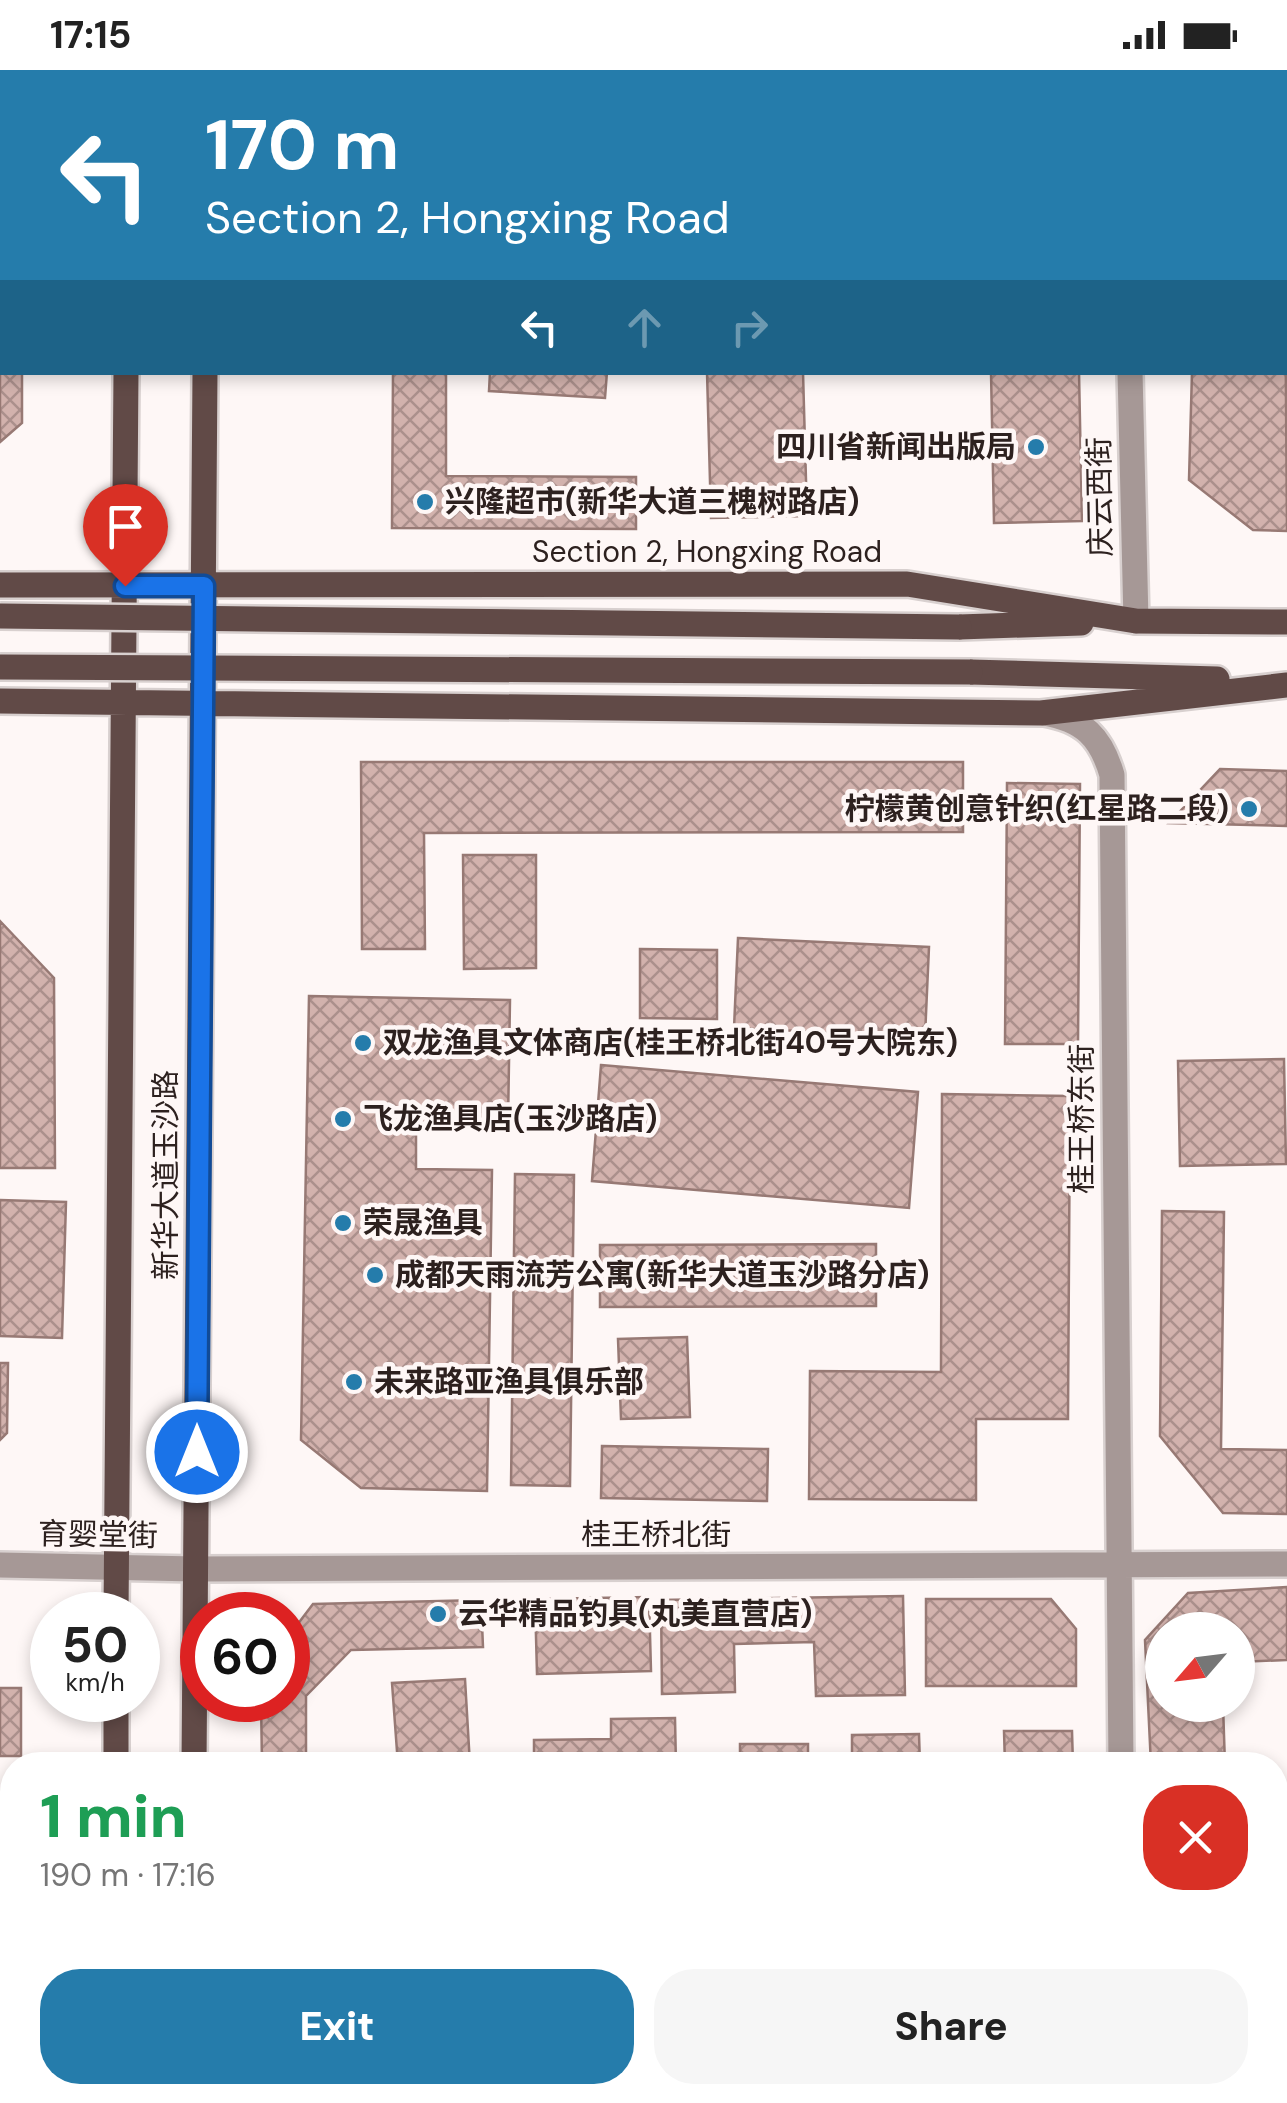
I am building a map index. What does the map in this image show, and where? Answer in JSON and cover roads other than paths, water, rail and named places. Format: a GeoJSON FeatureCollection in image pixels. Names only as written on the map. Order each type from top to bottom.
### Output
{"type":"FeatureCollection","features":[{"type":"Feature","properties":{"kind":"main road","name":"新华大道玉沙路"},"geometry":{"type":"LineString","coordinates":[[116,1592],[126,375]]}},
{"type":"Feature","properties":{"kind":"main road","name":"新华大道玉沙路"},"geometry":{"type":"LineString","coordinates":[[194,1752],[205,375]]}},
{"type":"Feature","properties":{"kind":"main road","name":"Section 2, Hongxing Road"},"geometry":{"type":"LineString","coordinates":[[0,585],[908,584],[1136,621],[1287,622]]}},
{"type":"Feature","properties":{"kind":"main road"},"geometry":{"type":"LineString","coordinates":[[0,616],[959,627],[1136,621]]}},
{"type":"Feature","properties":{"kind":"main road"},"geometry":{"type":"LineString","coordinates":[[0,667],[970,672],[1287,682]]}},
{"type":"Feature","properties":{"kind":"main road"},"geometry":{"type":"LineString","coordinates":[[0,702],[1041,713],[1287,682]]}},
{"type":"Feature","properties":{"kind":"main road"},"geometry":{"type":"LineString","coordinates":[[116,1722],[116,1752]]}},
{"type":"Feature","properties":{"kind":"street","name":"庆云西街"},"geometry":{"type":"LineString","coordinates":[[1130,375],[1136,621]]}},
{"type":"Feature","properties":{"kind":"street","name":"桂王桥东街"},"geometry":{"type":"LineString","coordinates":[[1041,713],[1065,717],[1094,734],[1112,775],[1122,1752]]}},
{"type":"Feature","properties":{"kind":"street","name":"桂王桥北街"},"geometry":{"type":"LineString","coordinates":[[196,1569],[1287,1564]]}},
{"type":"Feature","properties":{"kind":"street","name":"育婴堂街"},"geometry":{"type":"LineString","coordinates":[[0,1566],[196,1569]]}},
{"type":"Feature","properties":{"kind":"place","name":"四川省新闻出版局"},"geometry":{"type":"Point","coordinates":[1036,447]}},
{"type":"Feature","properties":{"kind":"place","name":"兴隆超市(新华大道三槐树路店)"},"geometry":{"type":"Point","coordinates":[425,502]}},
{"type":"Feature","properties":{"kind":"place","name":"柠檬黄创意针织(红星路二段)"},"geometry":{"type":"Point","coordinates":[1249,809]}},
{"type":"Feature","properties":{"kind":"place","name":"双龙渔具文体商店(桂王桥北街40号大院东)"},"geometry":{"type":"Point","coordinates":[363,1043]}},
{"type":"Feature","properties":{"kind":"place","name":"飞龙渔具店(玉沙路店)"},"geometry":{"type":"Point","coordinates":[343,1119]}},
{"type":"Feature","properties":{"kind":"place","name":"荣晟渔具"},"geometry":{"type":"Point","coordinates":[343,1223]}},
{"type":"Feature","properties":{"kind":"place","name":"成都天雨流芳公寓(新华大道玉沙路分店)"},"geometry":{"type":"Point","coordinates":[375,1275]}},
{"type":"Feature","properties":{"kind":"place","name":"未来路亚渔具俱乐部"},"geometry":{"type":"Point","coordinates":[354,1382]}},
{"type":"Feature","properties":{"kind":"place","name":"云华精品钓具(丸美直营店)"},"geometry":{"type":"Point","coordinates":[438,1614]}}]}
